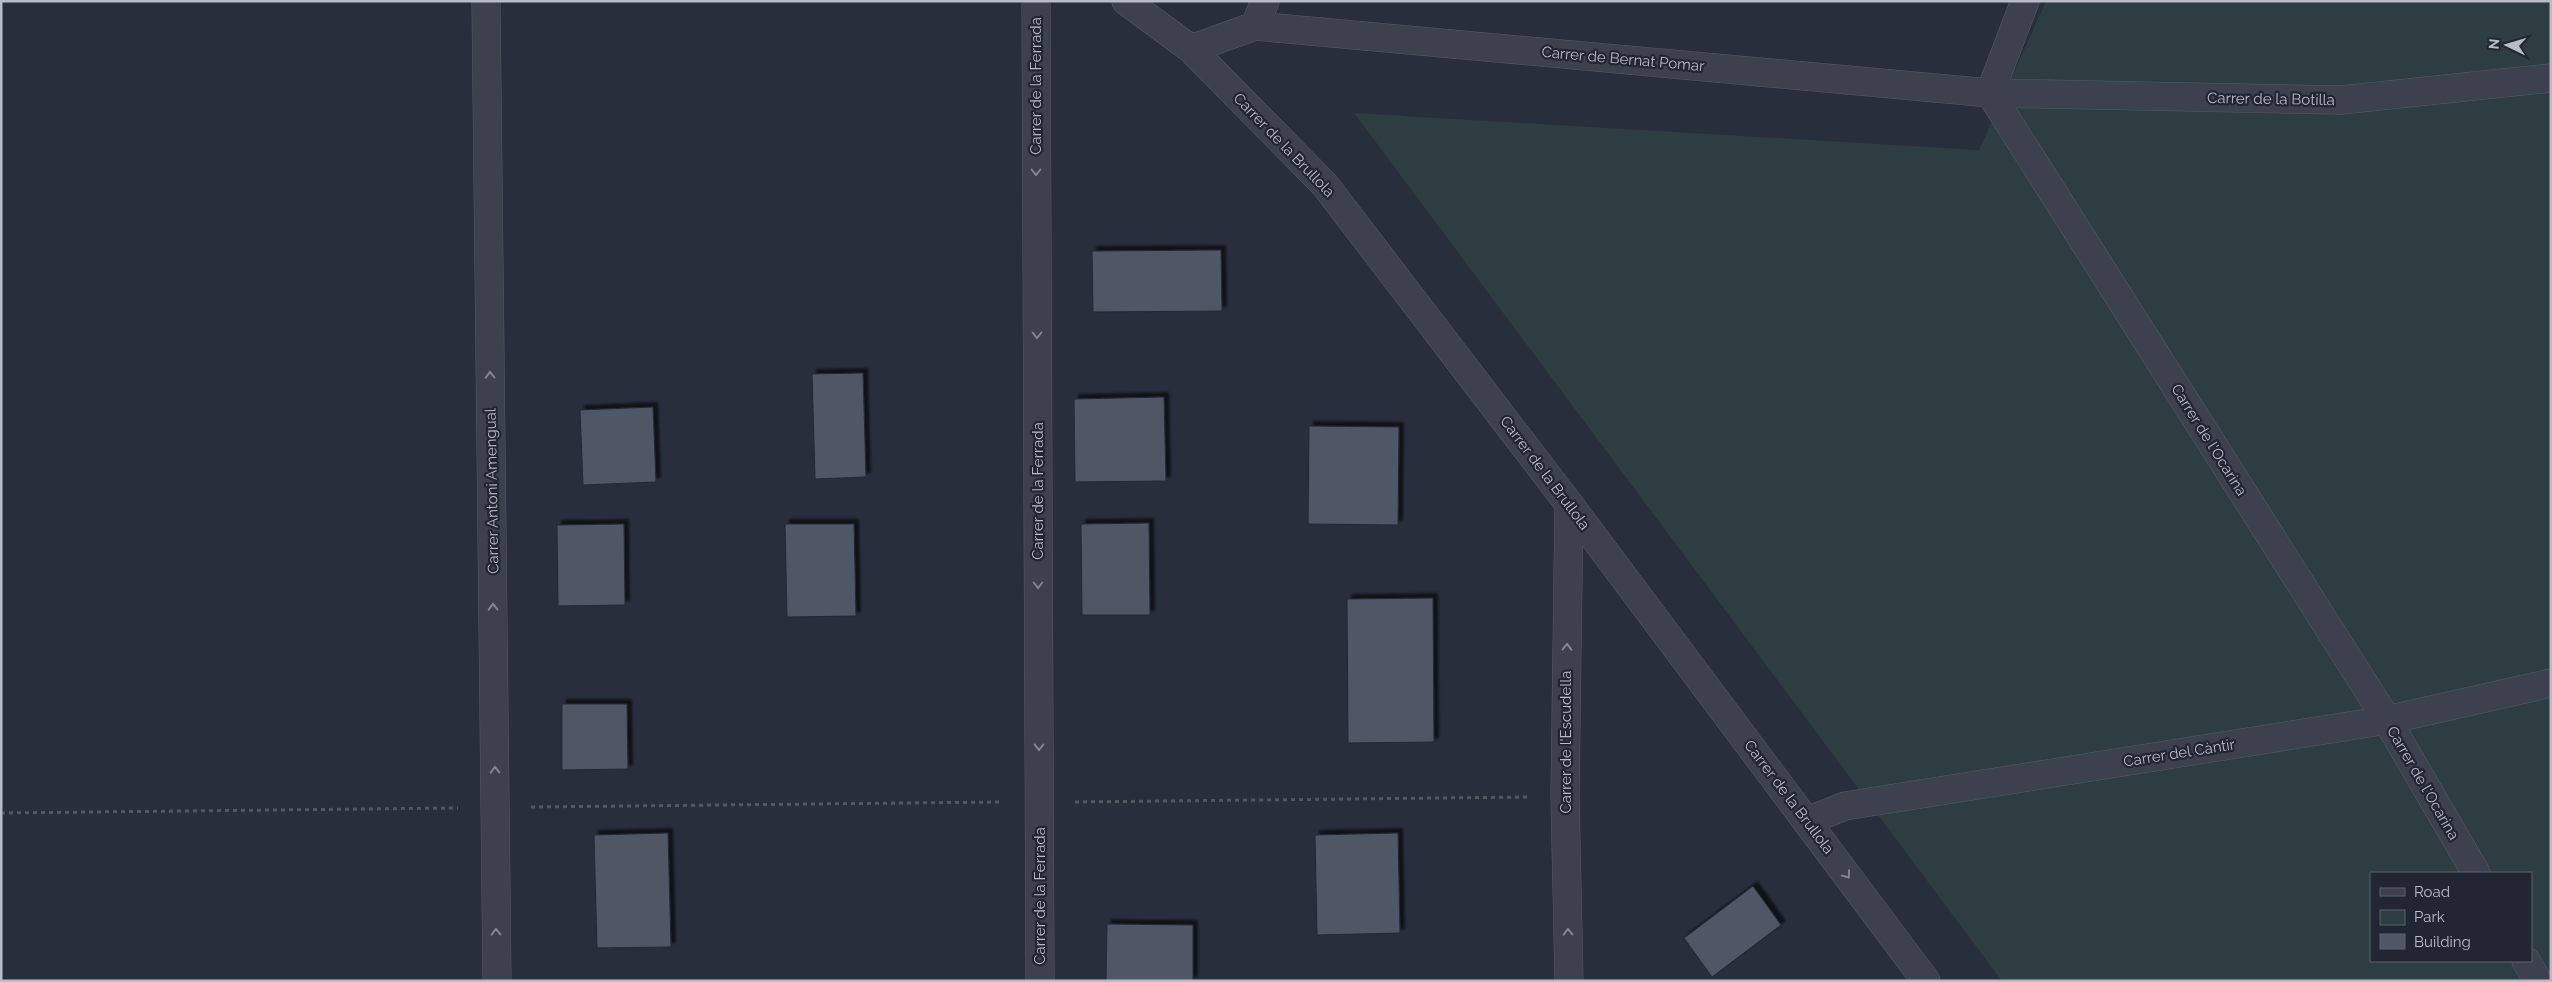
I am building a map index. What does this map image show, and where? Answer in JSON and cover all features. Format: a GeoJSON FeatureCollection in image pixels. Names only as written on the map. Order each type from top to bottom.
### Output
{"type":"FeatureCollection","features":[{"type":"Feature","properties":{"kind":"street","name":"Carrer Antoni Amengual"},"geometry":{"type":"LineString","coordinates":[[486,1],[497,981]]}},
{"type":"Feature","properties":{"kind":"street","name":"Carrer de la Ferrada"},"geometry":{"type":"LineString","coordinates":[[1036,1],[1040,981]]}},
{"type":"Feature","properties":{"kind":"street","name":"Carrer de la Brullola"},"geometry":{"type":"LineString","coordinates":[[1126,1],[1191,49],[1326,185],[1569,504],[1926,981]]}},
{"type":"Feature","properties":{"kind":"street"},"geometry":{"type":"LineString","coordinates":[[1990,93],[2026,1]]}},
{"type":"Feature","properties":{"kind":"street"},"geometry":{"type":"LineString","coordinates":[[1191,49],[1260,14]]}},
{"type":"Feature","properties":{"kind":"street","name":"Carrer de Bernat Pomar"},"geometry":{"type":"LineString","coordinates":[[1260,14],[1990,93]]}},
{"type":"Feature","properties":{"kind":"street","name":"Carrer de la Botilla"},"geometry":{"type":"LineString","coordinates":[[1990,93],[2341,100],[2551,78]]}},
{"type":"Feature","properties":{"kind":"street","name":"Carrer de l'Ocarina"},"geometry":{"type":"LineString","coordinates":[[1990,93],[2386,720],[2475,872]]}},
{"type":"Feature","properties":{"kind":"street","name":"Carrer de l'Escudella"},"geometry":{"type":"LineString","coordinates":[[1568,981],[1565,796],[1569,504]]}},
{"type":"Feature","properties":{"kind":"street","name":"Carrer del Càntir"},"geometry":{"type":"LineString","coordinates":[[1807,822],[1845,806],[2386,720],[2551,683]]}},
{"type":"Feature","properties":{"kind":"street"},"geometry":{"type":"LineString","coordinates":[[2527,962],[2538,981]]}},
{"type":"Feature","properties":{"kind":"path"},"geometry":{"type":"LineString","coordinates":[[1067,802],[1532,797]]}},
{"type":"Feature","properties":{"kind":"path"},"geometry":{"type":"LineString","coordinates":[[523,807],[999,802]]}},
{"type":"Feature","properties":{"kind":"path"},"geometry":{"type":"LineString","coordinates":[[1,812],[462,808]]}},
{"type":"Feature","properties":{"kind":"green space"},"geometry":{"type":"Polygon","coordinates":[[[2046,1],[2551,1],[2551,981],[2002,981],[1354,113],[1979,150],[2046,1]]]}},
{"type":"Feature","properties":{"kind":"building"},"geometry":{"type":"Polygon","coordinates":[[[1221,250],[1222,311],[1093,312],[1092,251],[1221,250]]]}},
{"type":"Feature","properties":{"kind":"building"},"geometry":{"type":"Polygon","coordinates":[[[863,373],[866,477],[815,479],[812,374],[863,373]]]}},
{"type":"Feature","properties":{"kind":"building"},"geometry":{"type":"Polygon","coordinates":[[[1164,397],[1166,481],[1075,482],[1074,399],[1164,397]]]}},
{"type":"Feature","properties":{"kind":"building"},"geometry":{"type":"Polygon","coordinates":[[[653,407],[656,482],[583,485],[580,410],[653,407]]]}},
{"type":"Feature","properties":{"kind":"building"},"geometry":{"type":"Polygon","coordinates":[[[1309,426],[1399,427],[1398,525],[1308,524],[1309,426]]]}},
{"type":"Feature","properties":{"kind":"building"},"geometry":{"type":"Polygon","coordinates":[[[1149,523],[1150,615],[1082,615],[1081,524],[1149,523]]]}},
{"type":"Feature","properties":{"kind":"building"},"geometry":{"type":"Polygon","coordinates":[[[624,524],[625,605],[558,606],[557,525],[624,524]]]}},
{"type":"Feature","properties":{"kind":"building"},"geometry":{"type":"Polygon","coordinates":[[[785,524],[854,524],[856,616],[787,617],[785,524]]]}},
{"type":"Feature","properties":{"kind":"building"},"geometry":{"type":"Polygon","coordinates":[[[1433,598],[1434,742],[1348,743],[1347,599],[1433,598]]]}},
{"type":"Feature","properties":{"kind":"building"},"geometry":{"type":"Polygon","coordinates":[[[562,704],[627,704],[628,769],[562,770],[562,704]]]}},
{"type":"Feature","properties":{"kind":"building"},"geometry":{"type":"Polygon","coordinates":[[[668,833],[671,947],[597,948],[594,835],[668,833]]]}},
{"type":"Feature","properties":{"kind":"building"},"geometry":{"type":"Polygon","coordinates":[[[1398,833],[1400,933],[1317,935],[1315,835],[1398,833]]]}},
{"type":"Feature","properties":{"kind":"building"},"geometry":{"type":"Polygon","coordinates":[[[1753,886],[1781,925],[1712,977],[1684,938],[1753,886]]]}},
{"type":"Feature","properties":{"kind":"building"},"geometry":{"type":"Polygon","coordinates":[[[1107,924],[1193,925],[1193,981],[1106,981],[1107,924]]]}}]}
